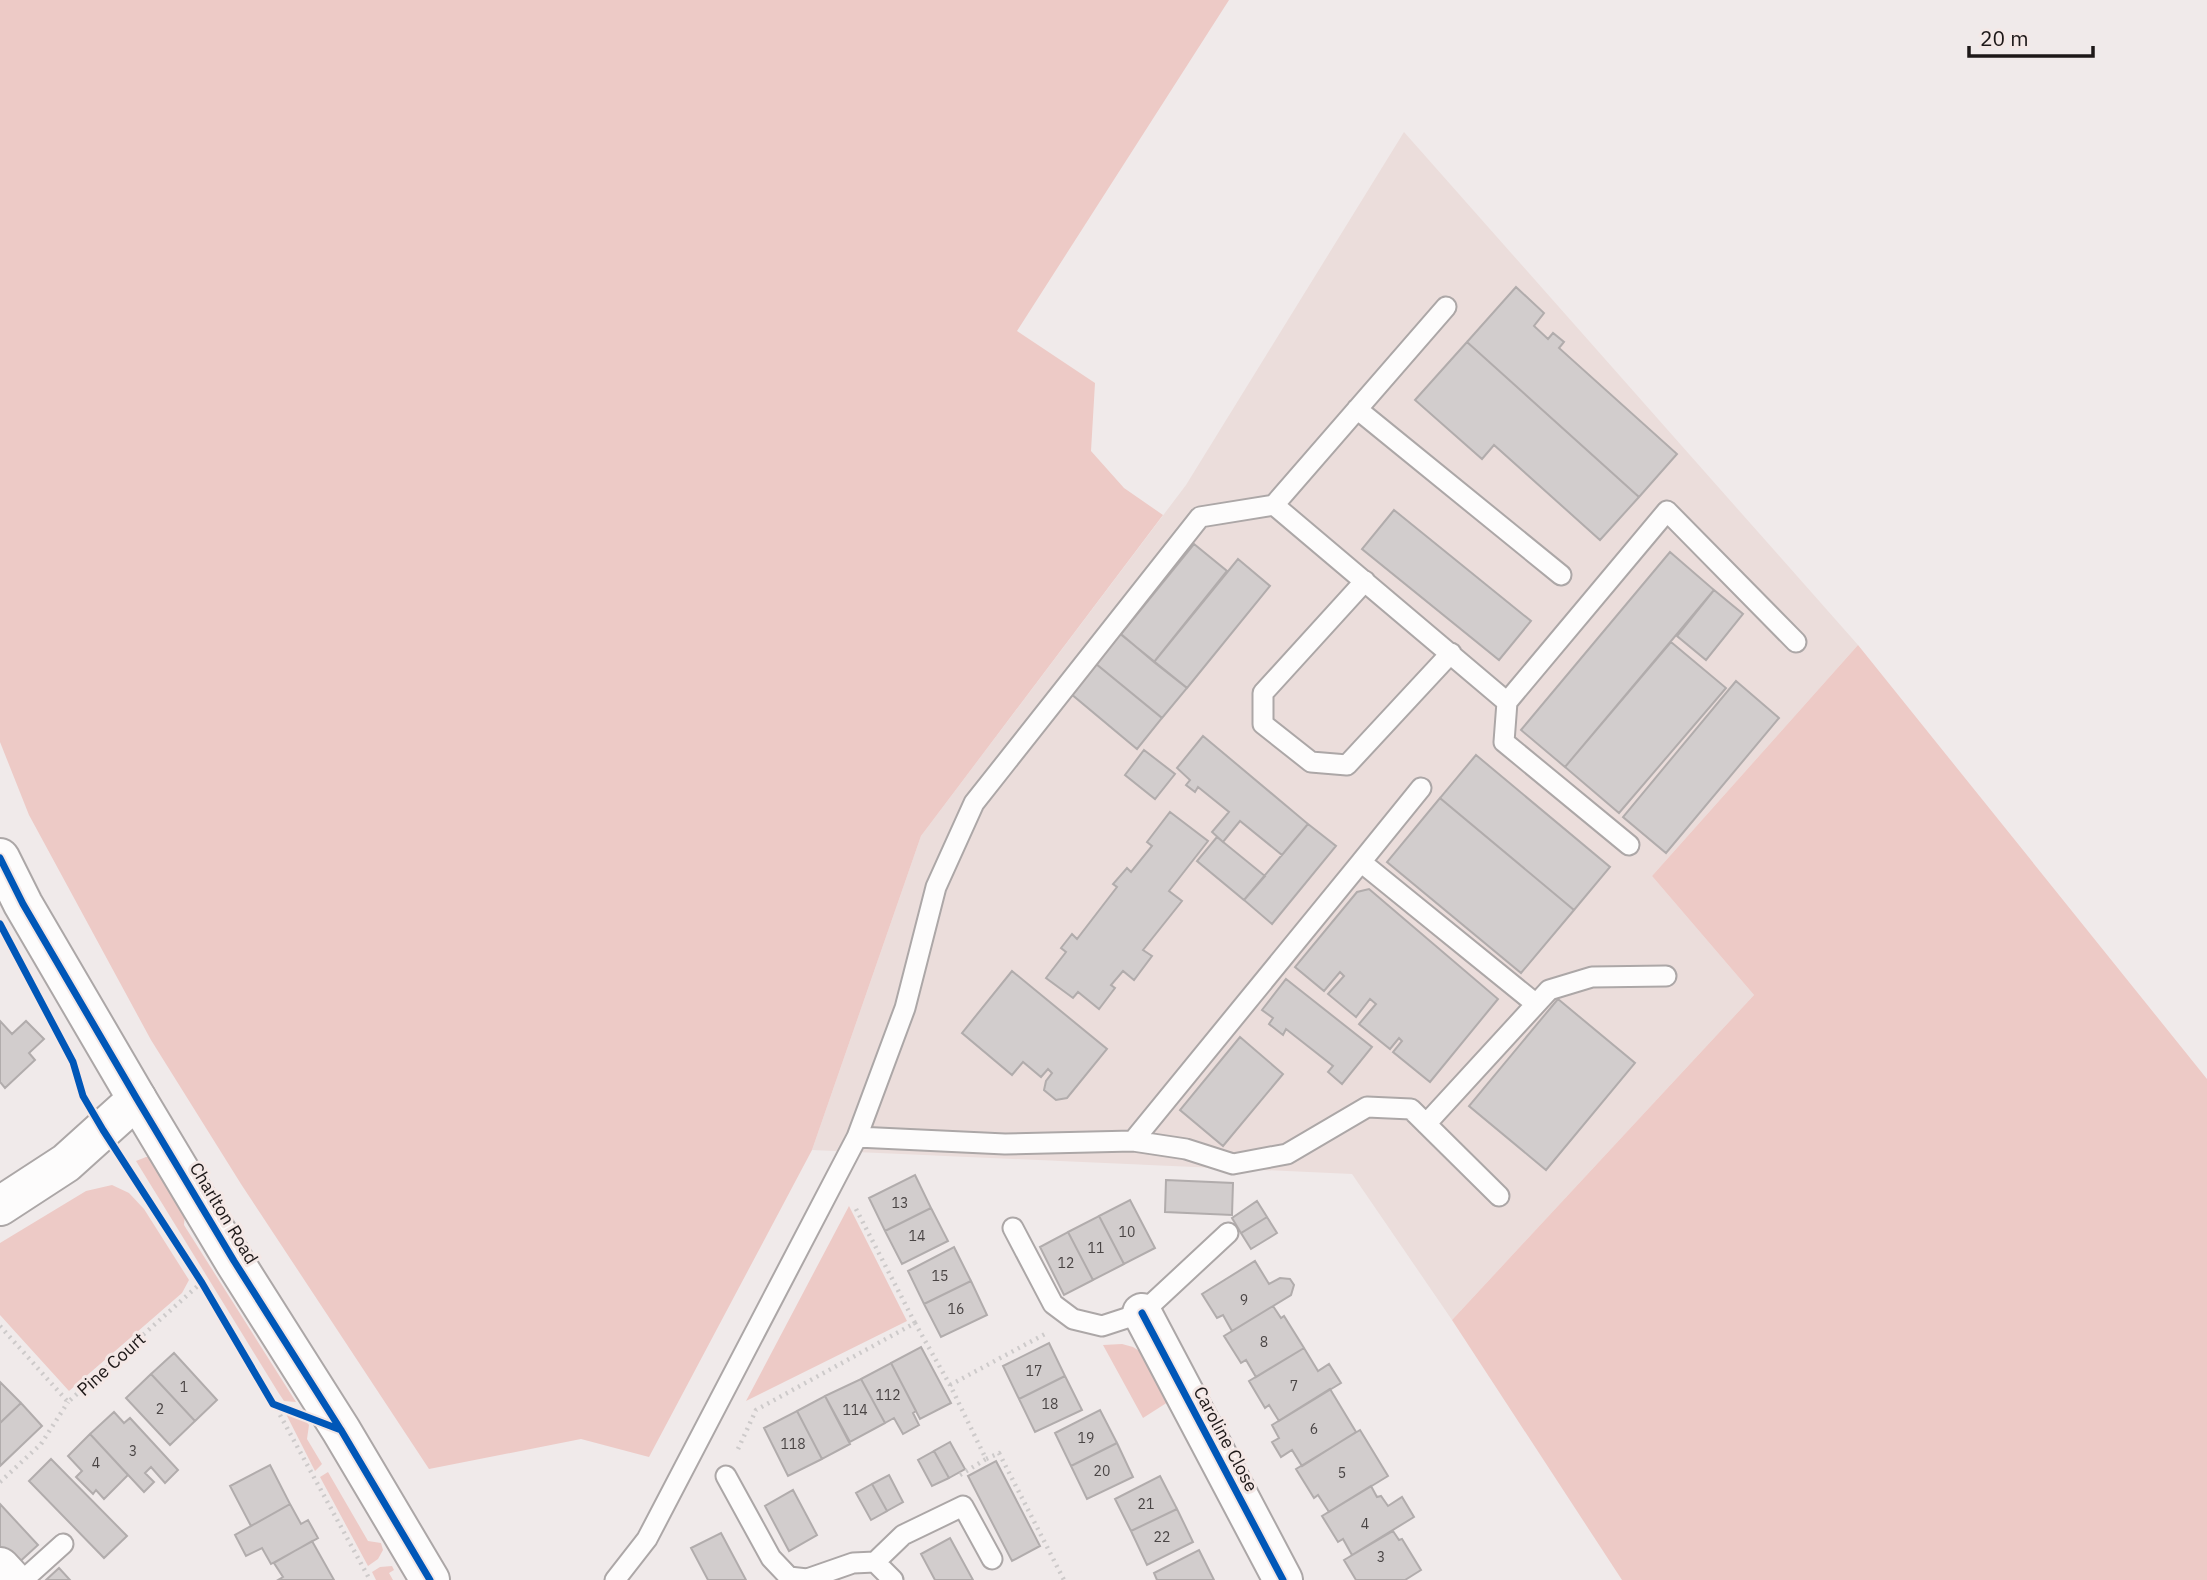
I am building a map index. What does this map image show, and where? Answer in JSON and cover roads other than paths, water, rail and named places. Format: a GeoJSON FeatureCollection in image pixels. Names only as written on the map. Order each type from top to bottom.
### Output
{"type":"FeatureCollection","features":[{"type":"Feature","properties":{"kind":"street","name":"Charlton Road"},"geometry":{"type":"LineString","coordinates":[[0,858],[23,904],[137,1099],[430,1580]]}},
{"type":"Feature","properties":{"kind":"street"},"geometry":{"type":"LineString","coordinates":[[0,1206],[66,1163],[137,1099]]}},
{"type":"Feature","properties":{"kind":"street","name":"Caroline Close"},"geometry":{"type":"LineString","coordinates":[[1142,1313],[1283,1580]]}},
{"type":"Feature","properties":{"kind":"street"},"geometry":{"type":"LineString","coordinates":[[0,1567],[12,1580]]}},
{"type":"Feature","properties":{"kind":"lane"},"geometry":{"type":"LineString","coordinates":[[615,1580],[647,1539],[857,1137],[905,1008],[936,887],[974,803],[1200,517],[1274,505],[1446,307]]}},
{"type":"Feature","properties":{"kind":"lane"},"geometry":{"type":"LineString","coordinates":[[1357,409],[1561,575]]}},
{"type":"Feature","properties":{"kind":"lane"},"geometry":{"type":"LineString","coordinates":[[1274,505],[1507,702]]}},
{"type":"Feature","properties":{"kind":"lane"},"geometry":{"type":"LineString","coordinates":[[1629,845],[1504,742],[1507,702],[1667,511],[1796,642]]}},
{"type":"Feature","properties":{"kind":"lane"},"geometry":{"type":"LineString","coordinates":[[1365,581],[1263,693],[1263,724],[1311,762],[1347,765],[1451,653]]}},
{"type":"Feature","properties":{"kind":"lane"},"geometry":{"type":"LineString","coordinates":[[1133,1141],[1421,788]]}},
{"type":"Feature","properties":{"kind":"lane"},"geometry":{"type":"LineString","coordinates":[[1361,862],[1536,1004]]}},
{"type":"Feature","properties":{"kind":"lane"},"geometry":{"type":"LineString","coordinates":[[1426,1124],[1549,990],[1592,978],[1665,976]]}},
{"type":"Feature","properties":{"kind":"lane"},"geometry":{"type":"LineString","coordinates":[[857,1137],[1004,1144],[1133,1141],[1186,1149],[1233,1164],[1287,1154],[1367,1107],[1410,1109],[1499,1196]]}},
{"type":"Feature","properties":{"kind":"lane"},"geometry":{"type":"LineString","coordinates":[[1013,1228],[1053,1304],[1073,1319],[1102,1326],[1142,1313],[1228,1233]]}},
{"type":"Feature","properties":{"kind":"lane"},"geometry":{"type":"LineString","coordinates":[[726,1476],[771,1558],[789,1577],[807,1579],[853,1563],[875,1562],[903,1535],[963,1506],[992,1559]]}},
{"type":"Feature","properties":{"kind":"lane"},"geometry":{"type":"LineString","coordinates":[[23,1580],[62,1544]]}},
{"type":"Feature","properties":{"kind":"lane"},"geometry":{"type":"LineString","coordinates":[[875,1562],[893,1580]]}}]}
